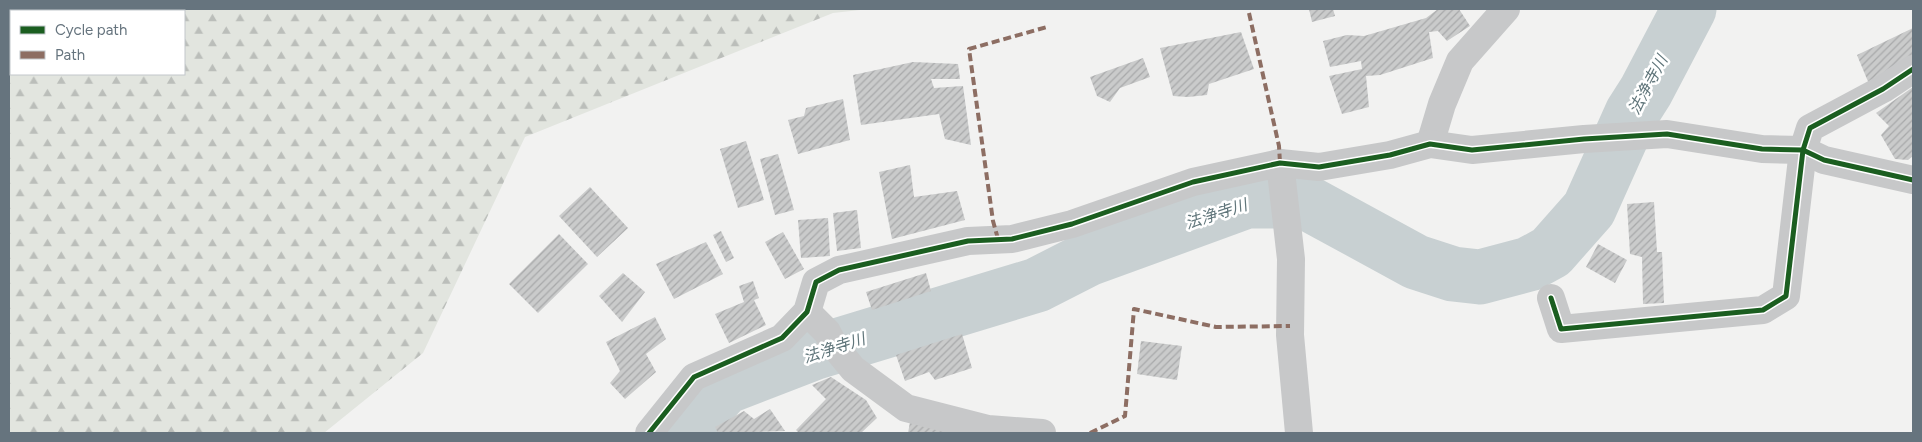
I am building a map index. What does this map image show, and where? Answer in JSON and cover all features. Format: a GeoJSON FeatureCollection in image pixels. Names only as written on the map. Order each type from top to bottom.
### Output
{"type":"FeatureCollection","features":[{"type":"Feature","properties":{"kind":"street"},"geometry":{"type":"LineString","coordinates":[[1430,144],[1442,104],[1460,61],[1506,9]]}},
{"type":"Feature","properties":{"kind":"street"},"geometry":{"type":"LineString","coordinates":[[1551,298],[1562,329],[1763,310],[1786,296],[1803,150],[1810,128],[1883,89],[1913,69]]}},
{"type":"Feature","properties":{"kind":"street"},"geometry":{"type":"LineString","coordinates":[[649,433],[694,377],[782,338],[807,312],[816,282],[839,270],[968,241],[1012,239],[1072,224],[1194,182],[1280,163],[1319,167],[1390,155],[1430,144],[1472,150],[1584,139],[1667,134],[1762,149],[1803,150],[1824,160],[1913,180]]}},
{"type":"Feature","properties":{"kind":"street"},"geometry":{"type":"LineString","coordinates":[[1280,163],[1291,259],[1290,335],[1299,433]]}},
{"type":"Feature","properties":{"kind":"street"},"geometry":{"type":"LineString","coordinates":[[807,312],[827,332],[835,347],[853,369],[906,408],[988,429],[1042,433]]}},
{"type":"Feature","properties":{"kind":"green space"},"geometry":{"type":"Polygon","coordinates":[[[9,9],[869,9],[833,13],[525,137],[423,353],[324,433],[9,433],[9,9]]]}},
{"type":"Feature","properties":{"kind":"building"},"geometry":{"type":"Polygon","coordinates":[[[1309,9],[1333,9],[1335,16],[1312,22],[1309,9]]]}},
{"type":"Feature","properties":{"kind":"building"},"geometry":{"type":"Polygon","coordinates":[[[1438,9],[1459,9],[1470,26],[1447,41],[1438,31],[1429,32],[1433,58],[1380,75],[1366,76],[1369,107],[1342,114],[1329,76],[1362,69],[1361,61],[1330,67],[1323,41],[1347,35],[1364,36],[1426,18],[1438,9]]]}},
{"type":"Feature","properties":{"kind":"building"},"geometry":{"type":"Polygon","coordinates":[[[1913,28],[1913,57],[1869,84],[1857,55],[1913,28]]]}},
{"type":"Feature","properties":{"kind":"building"},"geometry":{"type":"Polygon","coordinates":[[[1241,32],[1254,69],[1209,84],[1207,95],[1173,96],[1160,48],[1241,32]]]}},
{"type":"Feature","properties":{"kind":"building"},"geometry":{"type":"Polygon","coordinates":[[[1143,58],[1150,77],[1120,88],[1110,102],[1097,96],[1090,77],[1143,58]]]}},
{"type":"Feature","properties":{"kind":"building"},"geometry":{"type":"Polygon","coordinates":[[[913,62],[958,64],[960,79],[931,79],[934,88],[963,86],[971,145],[945,139],[939,114],[861,125],[853,75],[913,62]]]}},
{"type":"Feature","properties":{"kind":"building"},"geometry":{"type":"Polygon","coordinates":[[[1913,87],[1913,156],[1908,160],[1895,159],[1881,135],[1889,126],[1876,113],[1913,87]]]}},
{"type":"Feature","properties":{"kind":"building"},"geometry":{"type":"Polygon","coordinates":[[[843,99],[850,140],[798,154],[788,120],[804,116],[806,108],[843,99]]]}},
{"type":"Feature","properties":{"kind":"building"},"geometry":{"type":"Polygon","coordinates":[[[746,141],[764,200],[738,208],[720,149],[746,141]]]}},
{"type":"Feature","properties":{"kind":"building"},"geometry":{"type":"Polygon","coordinates":[[[778,154],[794,210],[775,215],[760,159],[778,154]]]}},
{"type":"Feature","properties":{"kind":"building"},"geometry":{"type":"Polygon","coordinates":[[[910,165],[914,197],[957,191],[965,220],[892,239],[879,172],[910,165]]]}},
{"type":"Feature","properties":{"kind":"building"},"geometry":{"type":"Polygon","coordinates":[[[590,187],[628,228],[597,257],[559,216],[590,187]]]}},
{"type":"Feature","properties":{"kind":"building"},"geometry":{"type":"Polygon","coordinates":[[[1654,202],[1657,252],[1662,252],[1664,303],[1643,304],[1642,257],[1630,254],[1627,204],[1654,202]]]}},
{"type":"Feature","properties":{"kind":"building"},"geometry":{"type":"Polygon","coordinates":[[[857,210],[861,248],[837,251],[833,213],[857,210]]]}},
{"type":"Feature","properties":{"kind":"building"},"geometry":{"type":"Polygon","coordinates":[[[828,218],[830,256],[801,258],[798,220],[828,218]]]}},
{"type":"Feature","properties":{"kind":"building"},"geometry":{"type":"Polygon","coordinates":[[[721,231],[734,258],[726,262],[713,235],[721,231]]]}},
{"type":"Feature","properties":{"kind":"building"},"geometry":{"type":"Polygon","coordinates":[[[783,232],[804,269],[785,279],[765,242],[783,232]]]}},
{"type":"Feature","properties":{"kind":"building"},"geometry":{"type":"Polygon","coordinates":[[[559,234],[588,264],[538,313],[509,284],[559,234]]]}},
{"type":"Feature","properties":{"kind":"building"},"geometry":{"type":"Polygon","coordinates":[[[706,242],[723,274],[674,299],[656,264],[706,242]]]}},
{"type":"Feature","properties":{"kind":"building"},"geometry":{"type":"Polygon","coordinates":[[[1598,244],[1627,260],[1615,283],[1586,267],[1598,244]]]}},
{"type":"Feature","properties":{"kind":"building"},"geometry":{"type":"Polygon","coordinates":[[[623,273],[645,292],[622,322],[599,296],[623,273]]]}},
{"type":"Feature","properties":{"kind":"building"},"geometry":{"type":"Polygon","coordinates":[[[926,273],[931,291],[872,310],[866,292],[926,273]]]}},
{"type":"Feature","properties":{"kind":"building"},"geometry":{"type":"Polygon","coordinates":[[[753,281],[759,298],[754,300],[766,325],[729,343],[715,314],[744,302],[739,286],[753,281]]]}},
{"type":"Feature","properties":{"kind":"building"},"geometry":{"type":"Polygon","coordinates":[[[655,317],[666,339],[646,354],[656,372],[625,399],[610,383],[620,371],[606,342],[655,317]]]}},
{"type":"Feature","properties":{"kind":"building"},"geometry":{"type":"Polygon","coordinates":[[[962,334],[972,368],[935,380],[929,372],[905,381],[896,355],[962,334]]]}},
{"type":"Feature","properties":{"kind":"building"},"geometry":{"type":"Polygon","coordinates":[[[1141,341],[1182,346],[1177,380],[1137,374],[1141,341]]]}},
{"type":"Feature","properties":{"kind":"building"},"geometry":{"type":"Polygon","coordinates":[[[831,377],[866,400],[877,418],[861,433],[799,433],[796,430],[826,399],[812,385],[831,377]]]}},
{"type":"Feature","properties":{"kind":"building"},"geometry":{"type":"Polygon","coordinates":[[[770,409],[785,431],[718,433],[715,427],[744,411],[754,419],[770,409]]]}},
{"type":"Feature","properties":{"kind":"building"},"geometry":{"type":"Polygon","coordinates":[[[910,422],[953,433],[908,433],[910,422]]]}},
{"type":"Feature","properties":{"kind":"waterway","name":"法浄寺川"},"geometry":{"type":"LineString","coordinates":[[687,433],[692,423],[725,387],[813,353],[1037,285],[1088,259],[1247,201],[1304,201],[1416,262],[1453,274],[1480,277],[1529,264],[1551,252],[1589,209],[1632,113],[1646,91],[1689,9]]}},
{"type":"Feature","properties":{"kind":"marked path"},"geometry":{"type":"LineString","coordinates":[[1249,13],[1279,146],[1280,163]]}},
{"type":"Feature","properties":{"kind":"marked path"},"geometry":{"type":"LineString","coordinates":[[998,239],[993,221],[969,49],[1047,27]]}},
{"type":"Feature","properties":{"kind":"marked path"},"geometry":{"type":"LineString","coordinates":[[1090,433],[1125,416],[1134,309],[1216,327],[1290,326]]}},
{"type":"Feature","properties":{"kind":"cycle path"},"geometry":{"type":"LineString","coordinates":[[1551,298],[1561,329],[1763,310],[1786,296],[1803,150],[1810,128],[1883,89],[1913,69]]}},
{"type":"Feature","properties":{"kind":"cycle path"},"geometry":{"type":"LineString","coordinates":[[649,433],[694,377],[782,338],[807,312],[816,282],[839,270],[968,241],[1012,239],[1072,224],[1193,182],[1280,163],[1319,167],[1390,155],[1430,144],[1472,150],[1584,139],[1667,134],[1762,149],[1803,150],[1824,160],[1913,180]]}}]}
